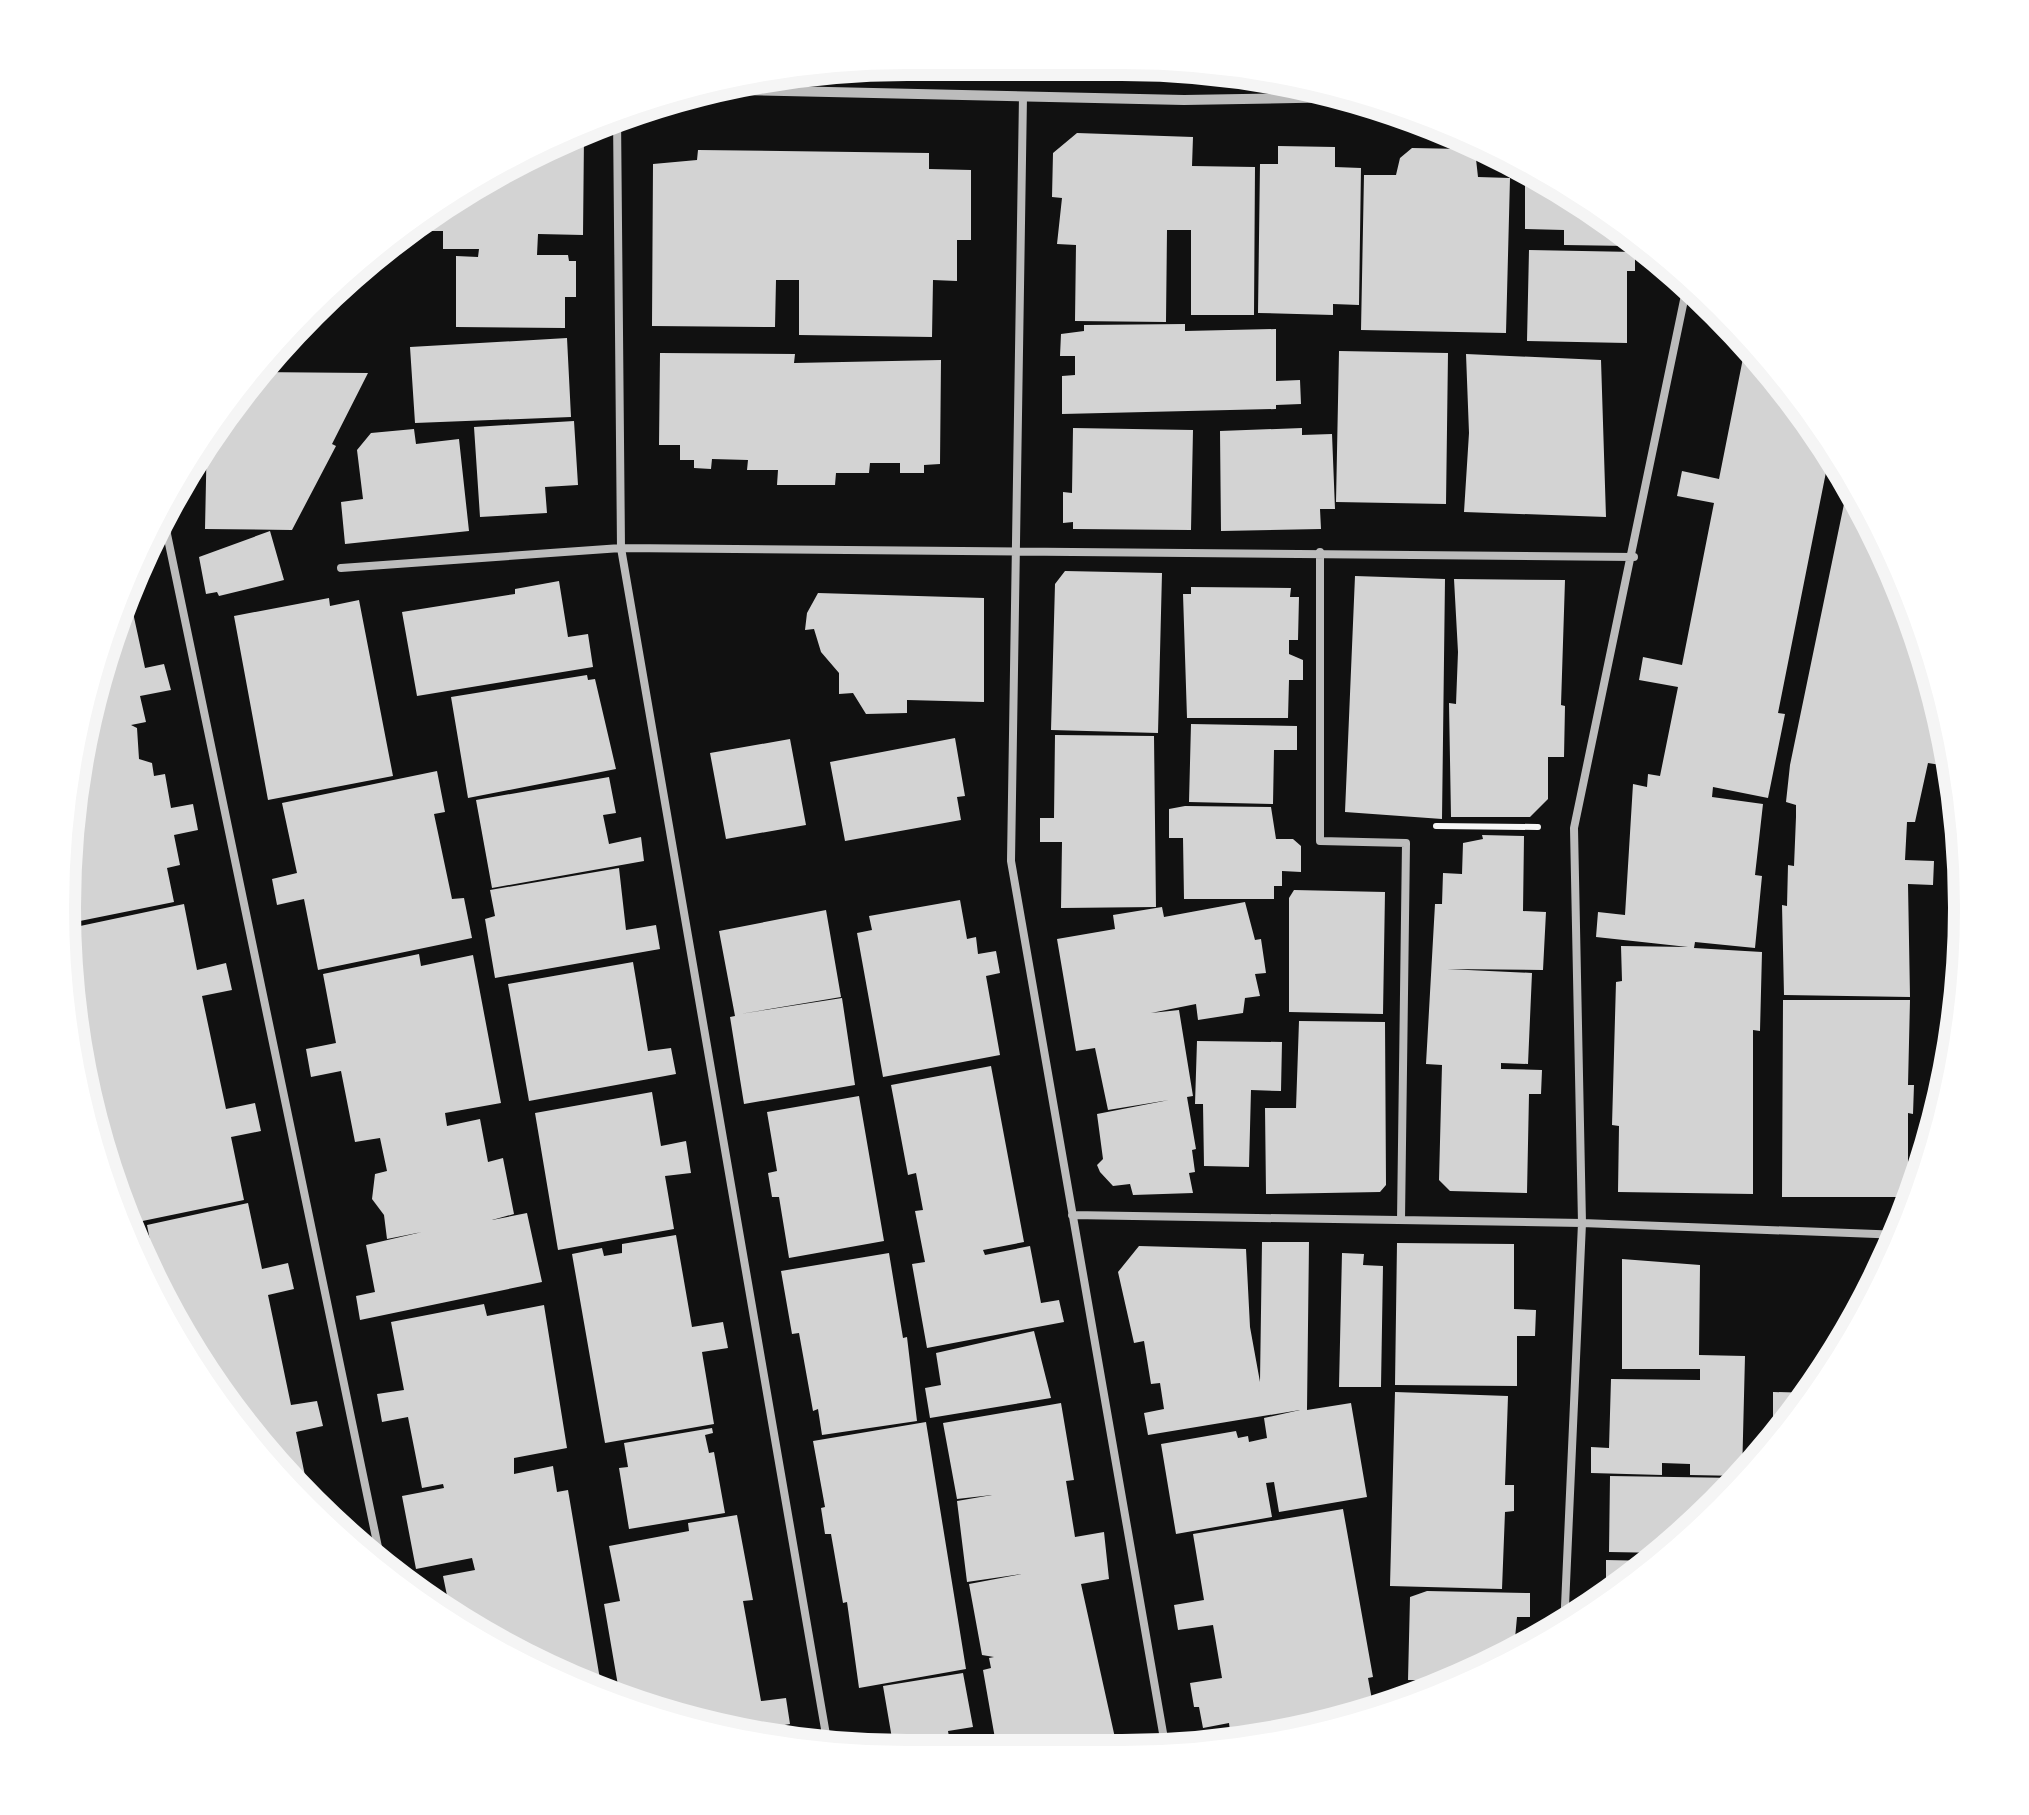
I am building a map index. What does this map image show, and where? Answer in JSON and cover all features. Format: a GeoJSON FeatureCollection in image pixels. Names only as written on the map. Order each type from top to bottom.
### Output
{"type":"FeatureCollection","features":[{"type":"Feature","properties":{"kind":"street"},"geometry":{"type":"LineString","coordinates":[[750,90],[1184,100],[1308,96]]}},
{"type":"Feature","properties":{"kind":"lane"},"geometry":{"type":"LineString","coordinates":[[1282,91],[1283,96]]}},
{"type":"Feature","properties":{"kind":"lane"},"geometry":{"type":"LineString","coordinates":[[1024,96],[1011,861],[1165,1738]]}},
{"type":"Feature","properties":{"kind":"lane"},"geometry":{"type":"LineString","coordinates":[[617,128],[622,548],[826,1736]]}},
{"type":"Feature","properties":{"kind":"lane"},"geometry":{"type":"LineString","coordinates":[[1565,1612],[1582,1223],[1574,828],[1686,297]]}},
{"type":"Feature","properties":{"kind":"lane"},"geometry":{"type":"LineString","coordinates":[[167,527],[378,1549]]}},
{"type":"Feature","properties":{"kind":"lane"},"geometry":{"type":"LineString","coordinates":[[342,568],[622,548],[1016,548],[1634,556]]}},
{"type":"Feature","properties":{"kind":"lane"},"geometry":{"type":"LineString","coordinates":[[1320,552],[1320,840],[1406,843],[1401,1220]]}},
{"type":"Feature","properties":{"kind":"lane"},"geometry":{"type":"LineString","coordinates":[[1072,1215],[1582,1223],[1887,1235]]}},
{"type":"Feature","properties":{"kind":"path"},"geometry":{"type":"LineString","coordinates":[[1406,843],[1425,826],[1574,828]]}},
{"type":"Feature","properties":{"kind":"building"},"geometry":{"type":"Polygon","coordinates":[[[1077,133],[1193,137],[1192,166],[1255,167],[1254,315],[1191,315],[1191,230],[1167,230],[1166,322],[1075,321],[1076,245],[1057,244],[1062,198],[1052,197],[1053,153],[1077,133]]]}},
{"type":"Feature","properties":{"kind":"building"},"geometry":{"type":"Polygon","coordinates":[[[584,140],[583,235],[538,234],[537,255],[568,255],[569,261],[576,261],[576,297],[565,297],[565,328],[456,327],[456,256],[478,257],[479,249],[443,249],[443,231],[423,231],[491,187],[584,140]]]}},
{"type":"Feature","properties":{"kind":"building"},"geometry":{"type":"Polygon","coordinates":[[[1278,146],[1335,147],[1335,167],[1361,168],[1359,305],[1333,304],[1333,315],[1258,313],[1260,164],[1278,164],[1278,146]]]}},
{"type":"Feature","properties":{"kind":"building"},"geometry":{"type":"Polygon","coordinates":[[[1412,148],[1463,149],[1476,159],[1478,177],[1510,178],[1506,333],[1361,330],[1364,175],[1396,175],[1400,158],[1412,148]]]}},
{"type":"Feature","properties":{"kind":"building"},"geometry":{"type":"Polygon","coordinates":[[[698,150],[929,153],[929,169],[971,170],[971,240],[957,240],[957,281],[933,280],[932,337],[799,335],[799,280],[776,280],[775,327],[652,326],[653,164],[697,160],[698,150]]]}},
{"type":"Feature","properties":{"kind":"building"},"geometry":{"type":"Polygon","coordinates":[[[1525,180],[1627,246],[1564,245],[1564,230],[1525,229],[1525,180]]]}},
{"type":"Feature","properties":{"kind":"building"},"geometry":{"type":"Polygon","coordinates":[[[1529,250],[1635,253],[1635,271],[1627,271],[1627,343],[1527,341],[1529,250]]]}},
{"type":"Feature","properties":{"kind":"building"},"geometry":{"type":"Polygon","coordinates":[[[1185,324],[1185,331],[1276,329],[1276,381],[1300,380],[1301,404],[1276,405],[1276,409],[1062,414],[1062,376],[1075,375],[1075,356],[1060,356],[1061,334],[1084,331],[1084,325],[1185,324]]]}},
{"type":"Feature","properties":{"kind":"building"},"geometry":{"type":"Polygon","coordinates":[[[567,338],[571,417],[415,423],[410,347],[567,338]]]}},
{"type":"Feature","properties":{"kind":"building"},"geometry":{"type":"Polygon","coordinates":[[[1339,351],[1448,353],[1446,504],[1336,502],[1339,351]]]}},
{"type":"Feature","properties":{"kind":"building"},"geometry":{"type":"Polygon","coordinates":[[[660,353],[795,354],[794,363],[941,360],[940,464],[924,465],[924,473],[900,473],[900,463],[870,463],[869,473],[836,473],[835,485],[777,485],[778,470],[747,470],[748,460],[712,459],[711,469],[694,468],[694,460],[680,460],[680,445],[659,445],[660,353]]]}},
{"type":"Feature","properties":{"kind":"building"},"geometry":{"type":"Polygon","coordinates":[[[1466,354],[1601,360],[1606,517],[1464,512],[1469,433],[1466,354]]]}},
{"type":"Feature","properties":{"kind":"building"},"geometry":{"type":"Polygon","coordinates":[[[1744,355],[1782,401],[1827,467],[1778,713],[1785,714],[1768,798],[1713,787],[1712,797],[1763,804],[1755,875],[1762,876],[1755,948],[1695,942],[1694,948],[1762,952],[1760,1031],[1753,1030],[1753,1194],[1618,1192],[1619,1126],[1612,1125],[1616,982],[1622,981],[1621,946],[1688,947],[1596,937],[1598,912],[1625,915],[1633,784],[1647,787],[1648,774],[1660,776],[1678,687],[1639,680],[1643,657],[1682,665],[1714,503],[1677,496],[1682,471],[1719,479],[1744,355]]]}},
{"type":"Feature","properties":{"kind":"building"},"geometry":{"type":"Polygon","coordinates":[[[271,372],[368,373],[332,444],[336,446],[292,530],[205,529],[206,459],[271,372]]]}},
{"type":"Feature","properties":{"kind":"building"},"geometry":{"type":"Polygon","coordinates":[[[574,421],[578,485],[545,487],[547,513],[480,517],[474,427],[574,421]]]}},
{"type":"Feature","properties":{"kind":"building"},"geometry":{"type":"Polygon","coordinates":[[[1073,428],[1193,430],[1191,530],[1073,529],[1073,522],[1063,523],[1063,492],[1072,493],[1073,428]]]}},
{"type":"Feature","properties":{"kind":"building"},"geometry":{"type":"Polygon","coordinates":[[[1302,428],[1302,435],[1332,434],[1335,509],[1320,509],[1321,529],[1221,531],[1220,431],[1302,428]]]}},
{"type":"Feature","properties":{"kind":"building"},"geometry":{"type":"Polygon","coordinates":[[[414,429],[416,444],[459,439],[469,531],[345,544],[341,502],[363,499],[357,450],[371,433],[414,429]]]}},
{"type":"Feature","properties":{"kind":"building"},"geometry":{"type":"Polygon","coordinates":[[[1844,504],[1848,504],[1891,589],[1910,640],[1941,765],[1928,763],[1915,822],[1907,822],[1905,860],[1934,861],[1933,885],[1908,884],[1910,997],[1784,995],[1782,905],[1787,906],[1788,865],[1794,866],[1796,817],[1796,805],[1786,802],[1790,765],[1844,504]]]}},
{"type":"Feature","properties":{"kind":"building"},"geometry":{"type":"Polygon","coordinates":[[[270,531],[284,580],[219,596],[217,592],[206,594],[199,557],[270,531]]]}},
{"type":"Feature","properties":{"kind":"building"},"geometry":{"type":"Polygon","coordinates":[[[1065,571],[1162,573],[1158,733],[1051,730],[1055,584],[1065,571]]]}},
{"type":"Feature","properties":{"kind":"building"},"geometry":{"type":"Polygon","coordinates":[[[1355,576],[1445,579],[1442,819],[1345,812],[1355,576]]]}},
{"type":"Feature","properties":{"kind":"building"},"geometry":{"type":"Polygon","coordinates":[[[1454,579],[1565,580],[1561,705],[1565,706],[1564,757],[1548,757],[1548,799],[1530,817],[1451,817],[1449,703],[1456,704],[1458,652],[1454,579]]]}},
{"type":"Feature","properties":{"kind":"building"},"geometry":{"type":"Polygon","coordinates":[[[559,581],[568,637],[588,634],[593,667],[417,696],[402,612],[515,594],[515,589],[559,581]]]}},
{"type":"Feature","properties":{"kind":"building"},"geometry":{"type":"Polygon","coordinates":[[[1191,587],[1291,588],[1290,597],[1299,597],[1298,640],[1289,640],[1289,654],[1303,660],[1303,680],[1289,680],[1288,718],[1187,718],[1183,594],[1191,594],[1191,587]]]}},
{"type":"Feature","properties":{"kind":"building"},"geometry":{"type":"Polygon","coordinates":[[[818,593],[984,598],[984,702],[907,700],[907,713],[866,714],[853,693],[839,694],[839,673],[821,652],[814,629],[805,630],[807,613],[818,593]]]}},
{"type":"Feature","properties":{"kind":"building"},"geometry":{"type":"Polygon","coordinates":[[[329,598],[330,606],[359,600],[393,776],[268,800],[234,616],[329,598]]]}},
{"type":"Feature","properties":{"kind":"building"},"geometry":{"type":"Polygon","coordinates":[[[131,608],[145,668],[164,664],[171,690],[140,696],[146,722],[131,725],[137,728],[139,759],[152,763],[154,776],[165,774],[171,808],[193,804],[198,830],[174,835],[180,865],[167,868],[174,902],[76,922],[77,853],[91,745],[103,692],[131,608]]]}},
{"type":"Feature","properties":{"kind":"building"},"geometry":{"type":"Polygon","coordinates":[[[587,675],[588,680],[595,679],[616,769],[468,798],[451,697],[587,675]]]}},
{"type":"Feature","properties":{"kind":"building"},"geometry":{"type":"Polygon","coordinates":[[[1191,724],[1297,726],[1297,750],[1274,750],[1273,804],[1189,802],[1191,724]]]}},
{"type":"Feature","properties":{"kind":"building"},"geometry":{"type":"Polygon","coordinates":[[[1055,735],[1154,736],[1156,907],[1061,908],[1062,842],[1040,842],[1040,818],[1054,818],[1055,735]]]}},
{"type":"Feature","properties":{"kind":"building"},"geometry":{"type":"Polygon","coordinates":[[[955,738],[965,796],[957,797],[961,820],[845,841],[830,762],[955,738]]]}},
{"type":"Feature","properties":{"kind":"building"},"geometry":{"type":"Polygon","coordinates":[[[790,739],[806,825],[726,839],[710,753],[790,739]]]}},
{"type":"Feature","properties":{"kind":"building"},"geometry":{"type":"Polygon","coordinates":[[[437,771],[445,812],[434,814],[452,899],[464,898],[472,938],[318,970],[304,899],[277,905],[272,879],[297,873],[282,803],[437,771]]]}},
{"type":"Feature","properties":{"kind":"building"},"geometry":{"type":"Polygon","coordinates":[[[609,777],[616,813],[603,815],[609,844],[641,837],[644,861],[492,888],[476,800],[609,777]]]}},
{"type":"Feature","properties":{"kind":"building"},"geometry":{"type":"Polygon","coordinates":[[[1271,807],[1276,839],[1293,839],[1301,846],[1301,872],[1282,871],[1282,886],[1274,886],[1274,899],[1184,899],[1183,838],[1169,838],[1169,809],[1271,807]]]}},
{"type":"Feature","properties":{"kind":"building"},"geometry":{"type":"Polygon","coordinates":[[[1482,835],[1524,836],[1523,911],[1546,912],[1543,970],[1447,969],[1532,973],[1528,1064],[1501,1063],[1501,1069],[1542,1070],[1541,1094],[1529,1094],[1527,1193],[1450,1191],[1439,1180],[1442,1065],[1426,1064],[1435,904],[1442,904],[1443,873],[1462,874],[1463,843],[1483,839],[1482,835]]]}},
{"type":"Feature","properties":{"kind":"building"},"geometry":{"type":"Polygon","coordinates":[[[619,868],[626,930],[656,925],[660,949],[495,978],[485,919],[495,916],[490,890],[619,868]]]}},
{"type":"Feature","properties":{"kind":"building"},"geometry":{"type":"Polygon","coordinates":[[[1294,890],[1385,892],[1383,1014],[1289,1012],[1289,898],[1294,890]]]}},
{"type":"Feature","properties":{"kind":"building"},"geometry":{"type":"Polygon","coordinates":[[[960,900],[967,939],[976,937],[978,954],[996,951],[1000,973],[986,976],[1000,1055],[883,1077],[857,933],[872,930],[869,916],[960,900]]]}},
{"type":"Feature","properties":{"kind":"building"},"geometry":{"type":"Polygon","coordinates":[[[1245,902],[1255,940],[1261,939],[1266,973],[1255,974],[1260,996],[1245,998],[1243,1013],[1198,1020],[1196,1004],[1151,1013],[1179,1010],[1193,1096],[1187,1097],[1196,1149],[1192,1150],[1195,1172],[1189,1173],[1193,1193],[1133,1195],[1130,1184],[1113,1186],[1100,1172],[1097,1165],[1103,1159],[1097,1114],[1169,1100],[1108,1110],[1095,1048],[1076,1051],[1057,939],[1115,929],[1113,915],[1162,907],[1164,917],[1245,902]]]}},
{"type":"Feature","properties":{"kind":"building"},"geometry":{"type":"Polygon","coordinates":[[[184,904],[197,970],[226,963],[232,990],[202,996],[226,1109],[255,1103],[261,1131],[231,1137],[244,1200],[137,1222],[115,1162],[80,997],[76,927],[184,904]]]}},
{"type":"Feature","properties":{"kind":"building"},"geometry":{"type":"Polygon","coordinates":[[[826,910],[841,997],[740,1014],[842,998],[855,1085],[744,1104],[730,1017],[735,1016],[719,931],[826,910]]]}},
{"type":"Feature","properties":{"kind":"building"},"geometry":{"type":"Polygon","coordinates":[[[419,954],[421,966],[473,955],[501,1103],[445,1113],[447,1126],[480,1119],[488,1162],[503,1158],[514,1214],[492,1220],[527,1213],[542,1282],[360,1320],[356,1296],[375,1292],[366,1245],[422,1232],[387,1239],[384,1215],[372,1199],[375,1174],[387,1171],[380,1138],[355,1142],[341,1071],[311,1077],[306,1049],[336,1043],[323,974],[419,954]]]}},
{"type":"Feature","properties":{"kind":"building"},"geometry":{"type":"Polygon","coordinates":[[[633,962],[648,1051],[671,1048],[676,1074],[529,1101],[508,984],[633,962]]]}},
{"type":"Feature","properties":{"kind":"building"},"geometry":{"type":"Polygon","coordinates":[[[1783,1000],[1910,1000],[1908,1085],[1914,1085],[1913,1114],[1908,1113],[1908,1180],[1902,1197],[1782,1197],[1783,1000]]]}},
{"type":"Feature","properties":{"kind":"building"},"geometry":{"type":"Polygon","coordinates":[[[1299,1021],[1385,1022],[1386,1185],[1380,1192],[1266,1194],[1265,1108],[1296,1108],[1299,1021]]]}},
{"type":"Feature","properties":{"kind":"building"},"geometry":{"type":"Polygon","coordinates":[[[1197,1041],[1282,1042],[1281,1091],[1251,1090],[1249,1167],[1204,1166],[1203,1104],[1195,1104],[1197,1041]]]}},
{"type":"Feature","properties":{"kind":"building"},"geometry":{"type":"Polygon","coordinates":[[[991,1066],[1024,1242],[983,1250],[985,1255],[1030,1246],[1041,1303],[1059,1300],[1064,1322],[927,1348],[912,1264],[925,1262],[915,1211],[923,1210],[916,1173],[908,1175],[891,1085],[991,1066]]]}},
{"type":"Feature","properties":{"kind":"building"},"geometry":{"type":"Polygon","coordinates":[[[652,1092],[661,1146],[686,1141],[691,1173],[665,1176],[674,1229],[558,1250],[535,1113],[652,1092]]]}},
{"type":"Feature","properties":{"kind":"building"},"geometry":{"type":"Polygon","coordinates":[[[859,1096],[884,1241],[789,1258],[779,1197],[772,1197],[768,1173],[777,1171],[767,1112],[859,1096]]]}},
{"type":"Feature","properties":{"kind":"building"},"geometry":{"type":"Polygon","coordinates":[[[248,1203],[262,1269],[288,1263],[294,1289],[268,1295],[291,1405],[317,1401],[323,1426],[296,1432],[306,1482],[215,1370],[161,1276],[152,1256],[147,1225],[248,1203]]]}},
{"type":"Feature","properties":{"kind":"building"},"geometry":{"type":"Polygon","coordinates":[[[676,1235],[692,1327],[723,1322],[728,1348],[702,1352],[714,1424],[605,1443],[572,1254],[602,1248],[604,1256],[622,1253],[622,1244],[676,1235]]]}},
{"type":"Feature","properties":{"kind":"building"},"geometry":{"type":"Polygon","coordinates":[[[1262,1242],[1309,1242],[1307,1410],[1351,1403],[1367,1497],[1279,1512],[1274,1482],[1266,1483],[1272,1517],[1176,1534],[1161,1444],[1236,1431],[1238,1438],[1248,1436],[1249,1442],[1267,1438],[1264,1418],[1300,1410],[1148,1435],[1144,1413],[1164,1409],[1160,1383],[1151,1384],[1144,1341],[1134,1343],[1118,1272],[1139,1246],[1246,1249],[1250,1327],[1260,1382],[1262,1242]]]}},
{"type":"Feature","properties":{"kind":"building"},"geometry":{"type":"Polygon","coordinates":[[[1397,1243],[1514,1244],[1514,1309],[1536,1310],[1535,1336],[1517,1336],[1517,1386],[1395,1385],[1397,1243]]]}},
{"type":"Feature","properties":{"kind":"building"},"geometry":{"type":"Polygon","coordinates":[[[889,1253],[903,1338],[907,1337],[917,1421],[822,1435],[818,1409],[813,1411],[799,1333],[792,1334],[781,1271],[889,1253]]]}},
{"type":"Feature","properties":{"kind":"building"},"geometry":{"type":"Polygon","coordinates":[[[1342,1253],[1364,1254],[1363,1265],[1383,1266],[1381,1387],[1339,1387],[1342,1253]]]}},
{"type":"Feature","properties":{"kind":"building"},"geometry":{"type":"Polygon","coordinates":[[[1622,1259],[1700,1265],[1699,1355],[1745,1356],[1742,1461],[1729,1476],[1690,1475],[1690,1464],[1662,1463],[1662,1475],[1591,1473],[1591,1447],[1609,1448],[1611,1379],[1700,1380],[1700,1369],[1622,1369],[1622,1259]]]}},
{"type":"Feature","properties":{"kind":"building"},"geometry":{"type":"Polygon","coordinates":[[[484,1304],[487,1316],[544,1305],[567,1448],[514,1458],[514,1474],[553,1466],[557,1492],[568,1490],[600,1681],[539,1654],[448,1602],[443,1576],[475,1570],[472,1558],[416,1569],[402,1496],[444,1488],[443,1484],[422,1488],[408,1417],[382,1422],[377,1394],[404,1390],[391,1322],[484,1304]]]}},
{"type":"Feature","properties":{"kind":"building"},"geometry":{"type":"Polygon","coordinates":[[[1034,1331],[1051,1398],[930,1418],[925,1388],[941,1385],[936,1353],[1034,1331]]]}},
{"type":"Feature","properties":{"kind":"building"},"geometry":{"type":"Polygon","coordinates":[[[1395,1392],[1508,1396],[1505,1485],[1514,1485],[1514,1511],[1505,1512],[1502,1589],[1390,1586],[1395,1392]]]}},
{"type":"Feature","properties":{"kind":"building"},"geometry":{"type":"Polygon","coordinates":[[[1773,1392],[1798,1393],[1782,1414],[1773,1425],[1773,1392]]]}},
{"type":"Feature","properties":{"kind":"building"},"geometry":{"type":"Polygon","coordinates":[[[1061,1403],[1074,1480],[1066,1481],[1075,1537],[1104,1532],[1109,1579],[1081,1584],[1115,1740],[995,1740],[983,1670],[991,1668],[989,1658],[994,1657],[982,1655],[969,1584],[1022,1574],[967,1582],[957,1501],[992,1495],[957,1499],[943,1423],[1061,1403]]]}},
{"type":"Feature","properties":{"kind":"building"},"geometry":{"type":"Polygon","coordinates":[[[926,1422],[966,1669],[859,1688],[847,1602],[843,1603],[831,1534],[825,1534],[821,1508],[825,1507],[813,1441],[926,1422]]]}},
{"type":"Feature","properties":{"kind":"building"},"geometry":{"type":"Polygon","coordinates":[[[712,1428],[713,1433],[705,1435],[709,1453],[714,1452],[725,1513],[629,1529],[619,1468],[628,1467],[624,1443],[712,1428]]]}},
{"type":"Feature","properties":{"kind":"building"},"geometry":{"type":"Polygon","coordinates":[[[1610,1476],[1727,1478],[1646,1553],[1609,1552],[1610,1476]]]}},
{"type":"Feature","properties":{"kind":"building"},"geometry":{"type":"Polygon","coordinates":[[[1343,1509],[1373,1677],[1368,1678],[1372,1701],[1284,1724],[1230,1733],[1229,1723],[1203,1728],[1190,1683],[1222,1678],[1213,1625],[1178,1630],[1174,1605],[1204,1600],[1193,1534],[1343,1509]]]}},
{"type":"Feature","properties":{"kind":"building"},"geometry":{"type":"Polygon","coordinates":[[[737,1515],[753,1600],[743,1601],[761,1701],[786,1698],[790,1724],[768,1728],[745,1724],[618,1688],[604,1604],[620,1601],[609,1546],[689,1531],[688,1523],[737,1515]]]}},
{"type":"Feature","properties":{"kind":"building"},"geometry":{"type":"Polygon","coordinates":[[[1606,1560],[1637,1561],[1628,1568],[1606,1584],[1606,1560]]]}},
{"type":"Feature","properties":{"kind":"building"},"geometry":{"type":"Polygon","coordinates":[[[1427,1591],[1530,1593],[1530,1617],[1517,1617],[1515,1641],[1490,1654],[1431,1680],[1408,1680],[1410,1597],[1427,1591]]]}},
{"type":"Feature","properties":{"kind":"building"},"geometry":{"type":"Polygon","coordinates":[[[963,1673],[973,1727],[948,1731],[950,1740],[892,1739],[883,1686],[963,1673]]]}}]}
